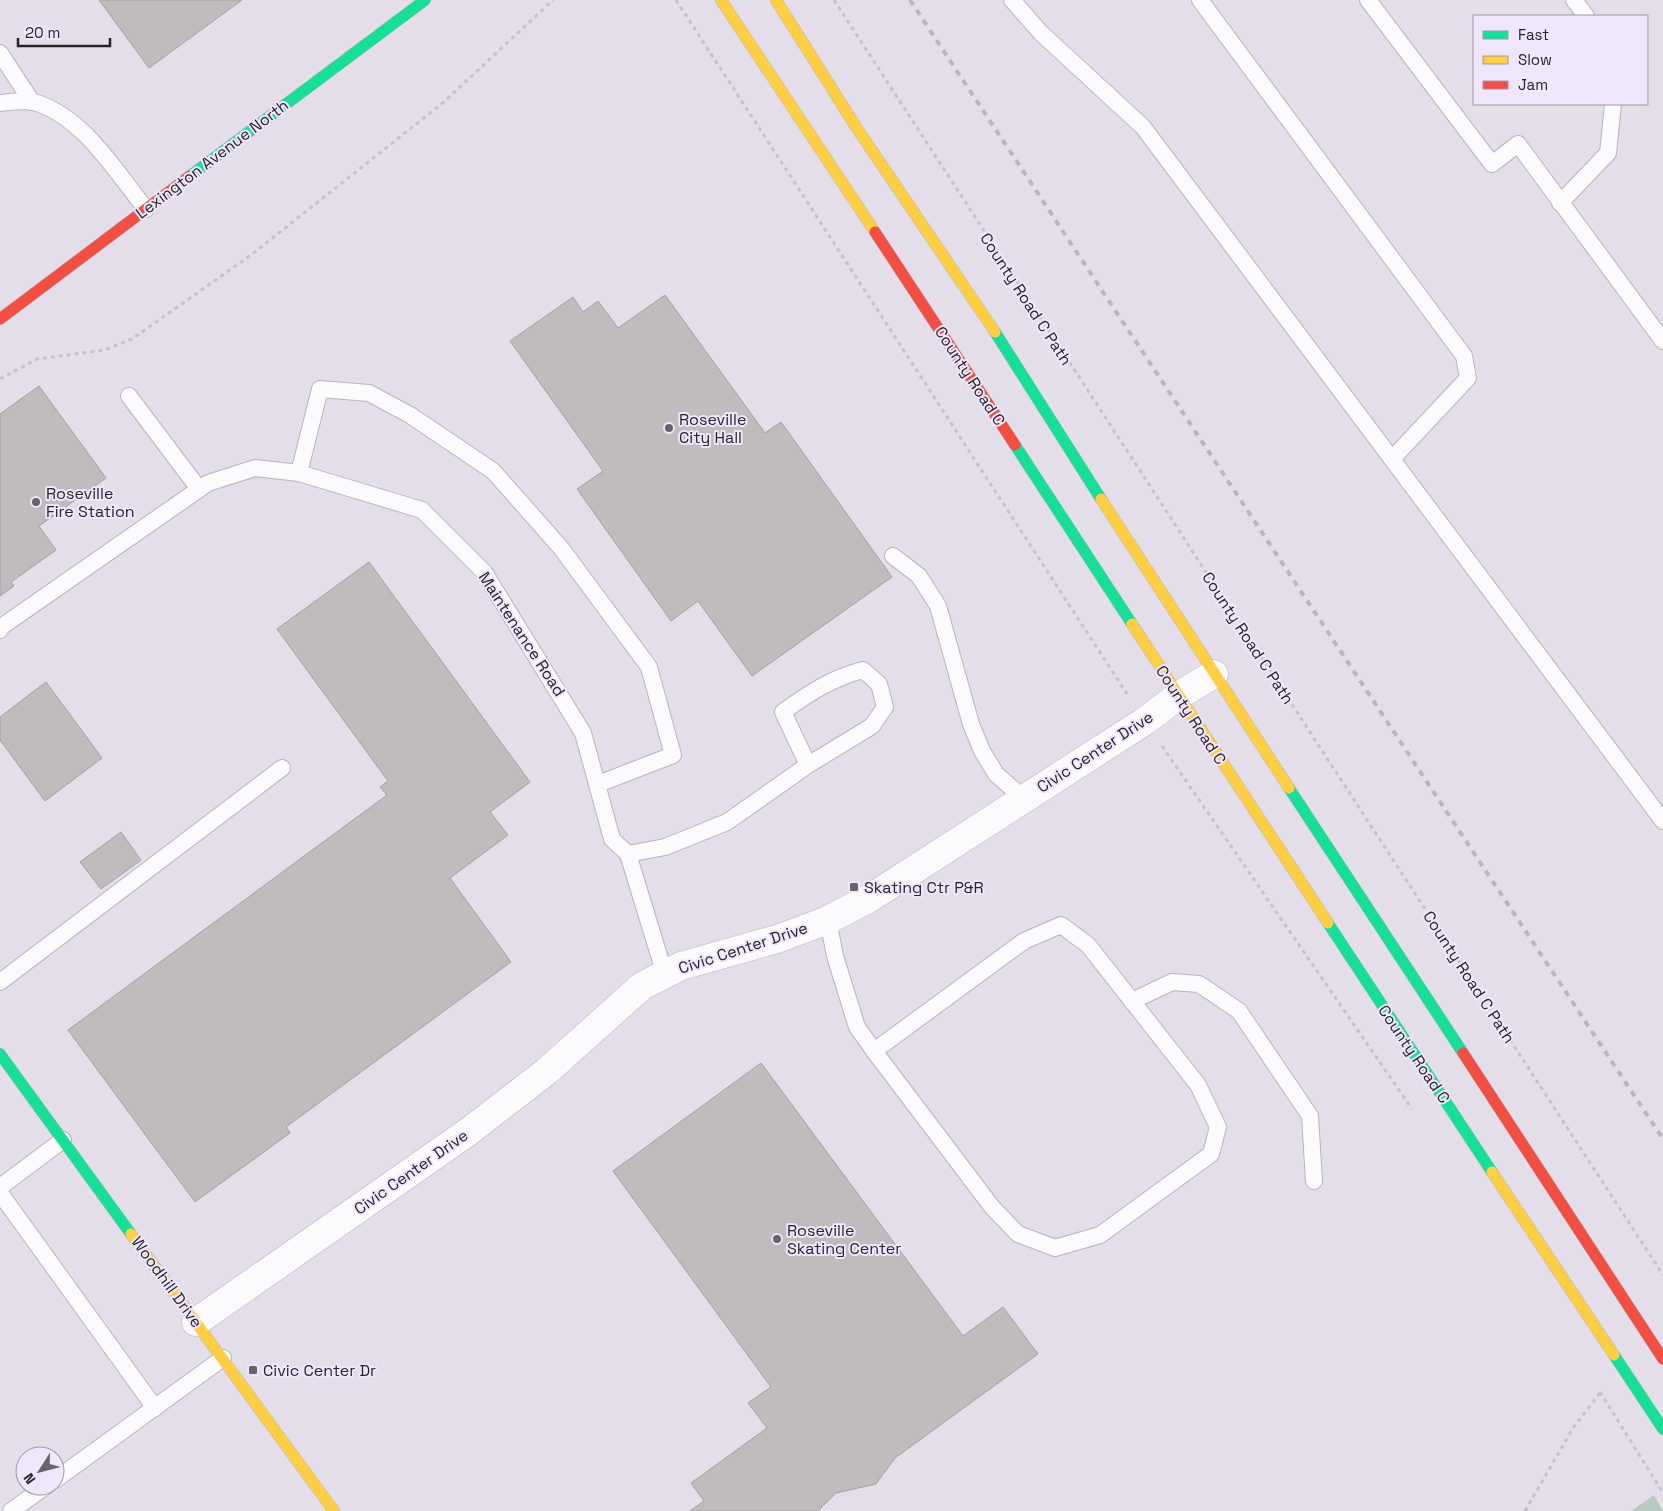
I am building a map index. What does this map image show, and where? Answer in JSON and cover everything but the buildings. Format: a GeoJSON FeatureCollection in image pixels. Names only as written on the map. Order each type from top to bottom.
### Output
{"type":"FeatureCollection","features":[{"type":"Feature","properties":{"kind":"main road","name":"Lexington Avenue North"},"geometry":{"type":"LineString","coordinates":[[0,319],[425,0]]}},
{"type":"Feature","properties":{"kind":"main road","name":"County Road C"},"geometry":{"type":"LineString","coordinates":[[721,0],[979,389],[1178,696],[1663,1429]]}},
{"type":"Feature","properties":{"kind":"main road"},"geometry":{"type":"LineString","coordinates":[[776,0],[856,127],[1005,348],[1214,674],[1663,1359]]}},
{"type":"Feature","properties":{"kind":"main road","name":"Woodhill Drive"},"geometry":{"type":"LineString","coordinates":[[0,1054],[334,1511]]}},
{"type":"Feature","properties":{"kind":"street","name":"Civic Center Drive"},"geometry":{"type":"LineString","coordinates":[[196,1322],[468,1132],[547,1071],[642,986],[681,966],[777,939],[828,920],[870,898],[1214,674]]}},
{"type":"Feature","properties":{"kind":"lane"},"geometry":{"type":"LineString","coordinates":[[1012,0],[1041,33],[1143,126],[1663,821]]}},
{"type":"Feature","properties":{"kind":"lane"},"geometry":{"type":"LineString","coordinates":[[1200,0],[1464,356],[1468,378],[1392,459]]}},
{"type":"Feature","properties":{"kind":"lane"},"geometry":{"type":"LineString","coordinates":[[1368,0],[1492,164],[1518,144],[1663,342]]}},
{"type":"Feature","properties":{"kind":"lane"},"geometry":{"type":"LineString","coordinates":[[1574,0],[1585,15]]}},
{"type":"Feature","properties":{"kind":"lane"},"geometry":{"type":"LineString","coordinates":[[0,53],[32,102]]}},
{"type":"Feature","properties":{"kind":"lane"},"geometry":{"type":"LineString","coordinates":[[0,103],[32,102],[60,113],[80,128],[146,210]]}},
{"type":"Feature","properties":{"kind":"lane"},"geometry":{"type":"LineString","coordinates":[[1560,203],[1608,153],[1613,105]]}},
{"type":"Feature","properties":{"kind":"lane"},"geometry":{"type":"LineString","coordinates":[[300,473],[320,389],[369,394],[410,415],[494,471],[561,548],[649,667],[673,754],[598,784]]}},
{"type":"Feature","properties":{"kind":"lane"},"geometry":{"type":"LineString","coordinates":[[129,396],[199,489]]}},
{"type":"Feature","properties":{"kind":"lane","name":"Maintenance Road"},"geometry":{"type":"LineString","coordinates":[[0,630],[1,627],[208,483],[255,468],[300,473],[422,510],[484,572],[583,733],[612,839],[628,854]]}},
{"type":"Feature","properties":{"kind":"lane"},"geometry":{"type":"LineString","coordinates":[[893,556],[919,576],[938,606],[974,733],[996,774],[1023,798]]}},
{"type":"Feature","properties":{"kind":"lane"},"geometry":{"type":"LineString","coordinates":[[665,975],[628,854],[665,847],[727,822],[808,764],[872,726],[885,707],[879,684],[863,670],[842,675],[813,690],[784,712],[808,764]]}},
{"type":"Feature","properties":{"kind":"lane"},"geometry":{"type":"LineString","coordinates":[[0,982],[282,768]]}},
{"type":"Feature","properties":{"kind":"lane"},"geometry":{"type":"LineString","coordinates":[[828,920],[835,956],[857,1027],[874,1050],[992,1207],[1018,1234],[1055,1248],[1100,1235],[1211,1154],[1218,1127],[1198,1085],[1088,945],[1061,925],[1024,941],[874,1050]]}},
{"type":"Feature","properties":{"kind":"lane"},"geometry":{"type":"LineString","coordinates":[[1132,1001],[1172,982],[1181,982],[1199,984],[1239,1011],[1310,1116],[1314,1181]]}},
{"type":"Feature","properties":{"kind":"lane"},"geometry":{"type":"LineString","coordinates":[[0,1187],[63,1140]]}},
{"type":"Feature","properties":{"kind":"lane"},"geometry":{"type":"LineString","coordinates":[[0,1193],[155,1408]]}},
{"type":"Feature","properties":{"kind":"lane"},"geometry":{"type":"LineString","coordinates":[[65,1473],[223,1358]]}},
{"type":"Feature","properties":{"kind":"lane"},"geometry":{"type":"LineString","coordinates":[[11,1511],[32,1496]]}},
{"type":"Feature","properties":{"kind":"path"},"geometry":{"type":"LineString","coordinates":[[0,379],[37,359],[105,350],[132,339],[251,255],[444,102],[552,0]]}},
{"type":"Feature","properties":{"kind":"path"},"geometry":{"type":"LineString","coordinates":[[676,0],[1144,721],[1413,1110]]}},
{"type":"Feature","properties":{"kind":"path","name":"County Road C Path"},"geometry":{"type":"LineString","coordinates":[[834,0],[1663,1275]]}},
{"type":"Feature","properties":{"kind":"path"},"geometry":{"type":"LineString","coordinates":[[1596,1386],[1663,1493]]}},
{"type":"Feature","properties":{"kind":"path"},"geometry":{"type":"LineString","coordinates":[[1525,1511],[1573,1428],[1600,1393]]}},
{"type":"Feature","properties":{"kind":"green space"},"geometry":{"type":"Polygon","coordinates":[[[1654,1495],[1663,1511],[1631,1511],[1654,1495]]]}},
{"type":"Feature","properties":{"kind":"railway"},"geometry":{"type":"LineString","coordinates":[[910,0],[1663,1139]]}},
{"type":"Feature","properties":{"kind":"traffic: fast"},"geometry":{"type":"LineString","coordinates":[[190,176],[425,0]]}},
{"type":"Feature","properties":{"kind":"traffic: fast"},"geometry":{"type":"LineString","coordinates":[[995,332],[1101,499]]}},
{"type":"Feature","properties":{"kind":"traffic: fast"},"geometry":{"type":"LineString","coordinates":[[1015,445],[1132,624]]}},
{"type":"Feature","properties":{"kind":"traffic: fast"},"geometry":{"type":"LineString","coordinates":[[1289,788],[1463,1053]]}},
{"type":"Feature","properties":{"kind":"traffic: fast"},"geometry":{"type":"LineString","coordinates":[[1328,923],[1492,1172]]}},
{"type":"Feature","properties":{"kind":"traffic: fast"},"geometry":{"type":"LineString","coordinates":[[0,1054],[131,1234]]}},
{"type":"Feature","properties":{"kind":"traffic: fast"},"geometry":{"type":"LineString","coordinates":[[1614,1355],[1663,1429]]}},
{"type":"Feature","properties":{"kind":"traffic: slow"},"geometry":{"type":"LineString","coordinates":[[721,0],[875,232]]}},
{"type":"Feature","properties":{"kind":"traffic: slow"},"geometry":{"type":"LineString","coordinates":[[776,0],[856,127],[995,332]]}},
{"type":"Feature","properties":{"kind":"traffic: slow"},"geometry":{"type":"LineString","coordinates":[[1101,499],[1289,788]]}},
{"type":"Feature","properties":{"kind":"traffic: slow"},"geometry":{"type":"LineString","coordinates":[[1132,624],[1328,923]]}},
{"type":"Feature","properties":{"kind":"traffic: slow"},"geometry":{"type":"LineString","coordinates":[[1492,1172],[1614,1355]]}},
{"type":"Feature","properties":{"kind":"traffic: slow"},"geometry":{"type":"LineString","coordinates":[[131,1234],[334,1511]]}},
{"type":"Feature","properties":{"kind":"traffic: jam"},"geometry":{"type":"LineString","coordinates":[[0,319],[190,176]]}},
{"type":"Feature","properties":{"kind":"traffic: jam"},"geometry":{"type":"LineString","coordinates":[[875,232],[1015,445]]}},
{"type":"Feature","properties":{"kind":"traffic: jam"},"geometry":{"type":"LineString","coordinates":[[1463,1053],[1663,1359]]}},
{"type":"Feature","properties":{"kind":"place","name":"Roseville City Hall"},"geometry":{"type":"Point","coordinates":[669,428]}},
{"type":"Feature","properties":{"kind":"place","name":"Roseville Fire Station"},"geometry":{"type":"Point","coordinates":[36,502]}},
{"type":"Feature","properties":{"kind":"place","name":"Skating Ctr P&R"},"geometry":{"type":"Point","coordinates":[854,887]}},
{"type":"Feature","properties":{"kind":"place","name":"Roseville Skating Center"},"geometry":{"type":"Point","coordinates":[777,1239]}},
{"type":"Feature","properties":{"kind":"place","name":"Civic Center Dr"},"geometry":{"type":"Point","coordinates":[253,1370]}}]}
